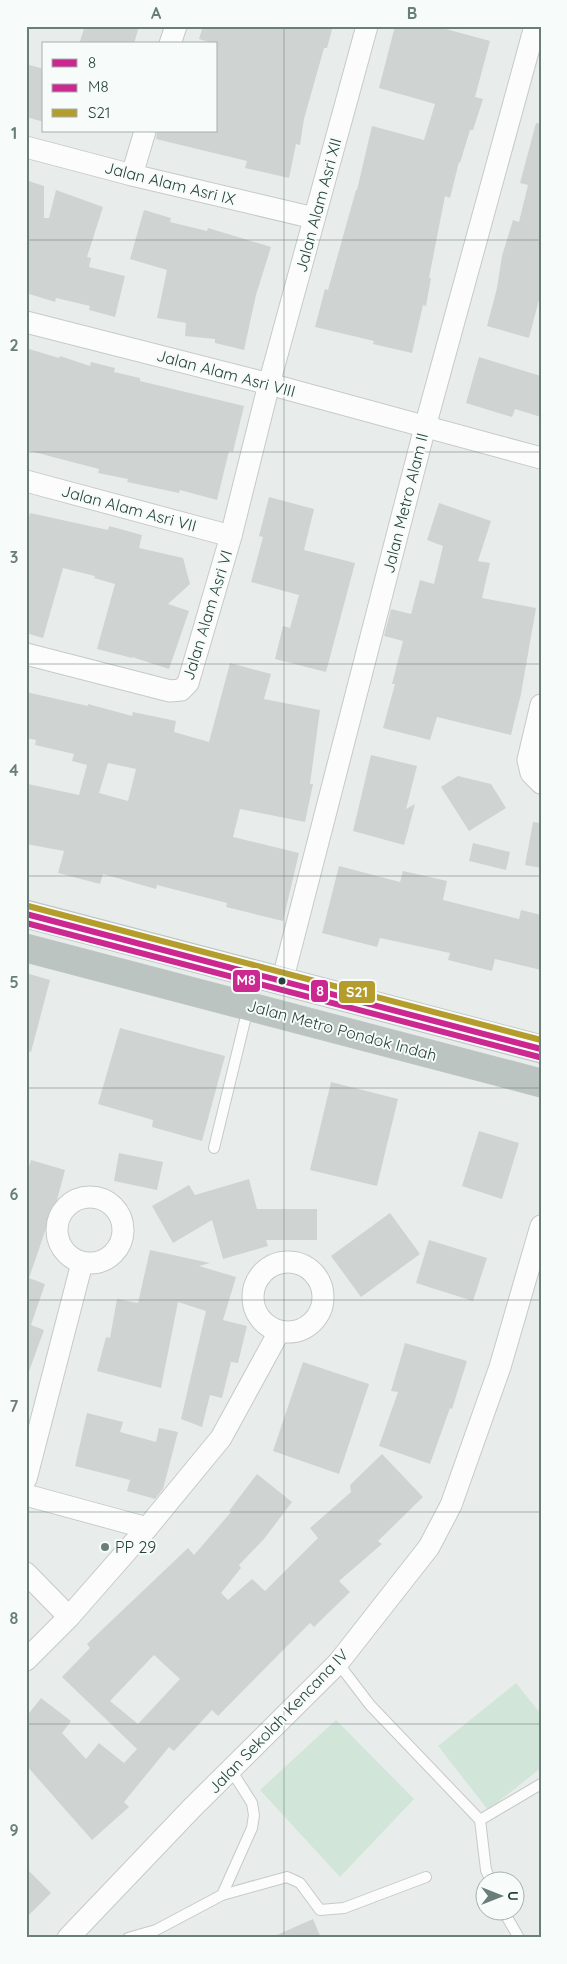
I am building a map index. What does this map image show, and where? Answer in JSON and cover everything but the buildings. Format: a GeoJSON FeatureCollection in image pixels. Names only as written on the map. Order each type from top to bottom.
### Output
{"type":"FeatureCollection","features":[{"type":"Feature","properties":{"kind":"highway","name":"Jalan Metro Pondok Indah"},"geometry":{"type":"LineString","coordinates":[[26,914],[541,1049]]}},
{"type":"Feature","properties":{"kind":"highway","name":"Jalan Metro Pondok Indah"},"geometry":{"type":"LineString","coordinates":[[26,948],[541,1083]]}},
{"type":"Feature","properties":{"kind":"street"},"geometry":{"type":"LineString","coordinates":[[171,42],[176,26]]}},
{"type":"Feature","properties":{"kind":"street","name":"Jalan Alam Asri XII"},"geometry":{"type":"LineString","coordinates":[[269,384],[367,26]]}},
{"type":"Feature","properties":{"kind":"street"},"geometry":{"type":"LineString","coordinates":[[536,26],[541,28]]}},
{"type":"Feature","properties":{"kind":"street","name":"Jalan Metro Alam II"},"geometry":{"type":"LineString","coordinates":[[282,982],[425,427],[536,26]]}},
{"type":"Feature","properties":{"kind":"street"},"geometry":{"type":"LineString","coordinates":[[132,175],[145,132]]}},
{"type":"Feature","properties":{"kind":"street","name":"Jalan Alam Asri IX"},"geometry":{"type":"LineString","coordinates":[[26,147],[132,175],[314,218]]}},
{"type":"Feature","properties":{"kind":"street","name":"Jalan Alam Asri VIII"},"geometry":{"type":"LineString","coordinates":[[26,322],[269,384],[541,458]]}},
{"type":"Feature","properties":{"kind":"street","name":"Jalan Alam Asri VI"},"geometry":{"type":"LineString","coordinates":[[26,654],[170,691],[181,690],[188,684],[231,536],[269,384]]}},
{"type":"Feature","properties":{"kind":"street","name":"Jalan Alam Asri VII"},"geometry":{"type":"LineString","coordinates":[[26,481],[231,536]]}},
{"type":"Feature","properties":{"kind":"street"},"geometry":{"type":"LineString","coordinates":[[541,705],[528,760],[532,773],[541,783]]}},
{"type":"Feature","properties":{"kind":"street","name":"Jalan Sekolah Kencana IV"},"geometry":{"type":"LineString","coordinates":[[68,1938],[230,1770],[338,1663],[429,1547],[451,1505],[500,1367],[541,1226]]}},
{"type":"Feature","properties":{"kind":"street"},"geometry":{"type":"LineString","coordinates":[[26,1479],[82,1263]]}},
{"type":"Feature","properties":{"kind":"street"},"geometry":{"type":"LineString","coordinates":[[26,1660],[69,1617],[147,1528],[221,1438],[280,1332]]}},
{"type":"Feature","properties":{"kind":"street"},"geometry":{"type":"LineString","coordinates":[[26,1495],[147,1528]]}},
{"type":"Feature","properties":{"kind":"street"},"geometry":{"type":"LineString","coordinates":[[26,1572],[69,1617]]}},
{"type":"Feature","properties":{"kind":"lane"},"geometry":{"type":"LineString","coordinates":[[214,1148],[248,1006]]}},
{"type":"Feature","properties":{"kind":"lane"},"geometry":{"type":"LineString","coordinates":[[338,1663],[370,1705],[480,1820],[487,1872]]}},
{"type":"Feature","properties":{"kind":"lane"},"geometry":{"type":"LineString","coordinates":[[222,1895],[252,1828],[254,1815],[252,1804],[230,1770]]}},
{"type":"Feature","properties":{"kind":"lane"},"geometry":{"type":"LineString","coordinates":[[480,1820],[541,1784]]}},
{"type":"Feature","properties":{"kind":"lane"},"geometry":{"type":"LineString","coordinates":[[128,1938],[156,1930],[222,1895],[287,1877],[300,1883],[320,1910],[344,1908],[426,1877]]}},
{"type":"Feature","properties":{"kind":"lane"},"geometry":{"type":"LineString","coordinates":[[510,1922],[520,1938]]}},
{"type":"Feature","properties":{"kind":"green space"},"geometry":{"type":"Polygon","coordinates":[[[516,1683],[541,1714],[541,1768],[488,1810],[438,1746],[516,1683]]]}},
{"type":"Feature","properties":{"kind":"green space"},"geometry":{"type":"Polygon","coordinates":[[[336,1720],[414,1799],[340,1877],[260,1790],[336,1720]]]}},
{"type":"Feature","properties":{"kind":"transit line","name":"S21"},"geometry":{"type":"LineString","coordinates":[[28,906],[541,1040]]}},
{"type":"Feature","properties":{"kind":"transit line","name":"8"},"geometry":{"type":"LineString","coordinates":[[26,914],[541,1049]]}},
{"type":"Feature","properties":{"kind":"transit line","name":"M8"},"geometry":{"type":"LineString","coordinates":[[26,923],[539,1057]]}},
{"type":"Feature","properties":{"kind":"place","name":"PP 29"},"geometry":{"type":"Point","coordinates":[105,1547]}}]}
